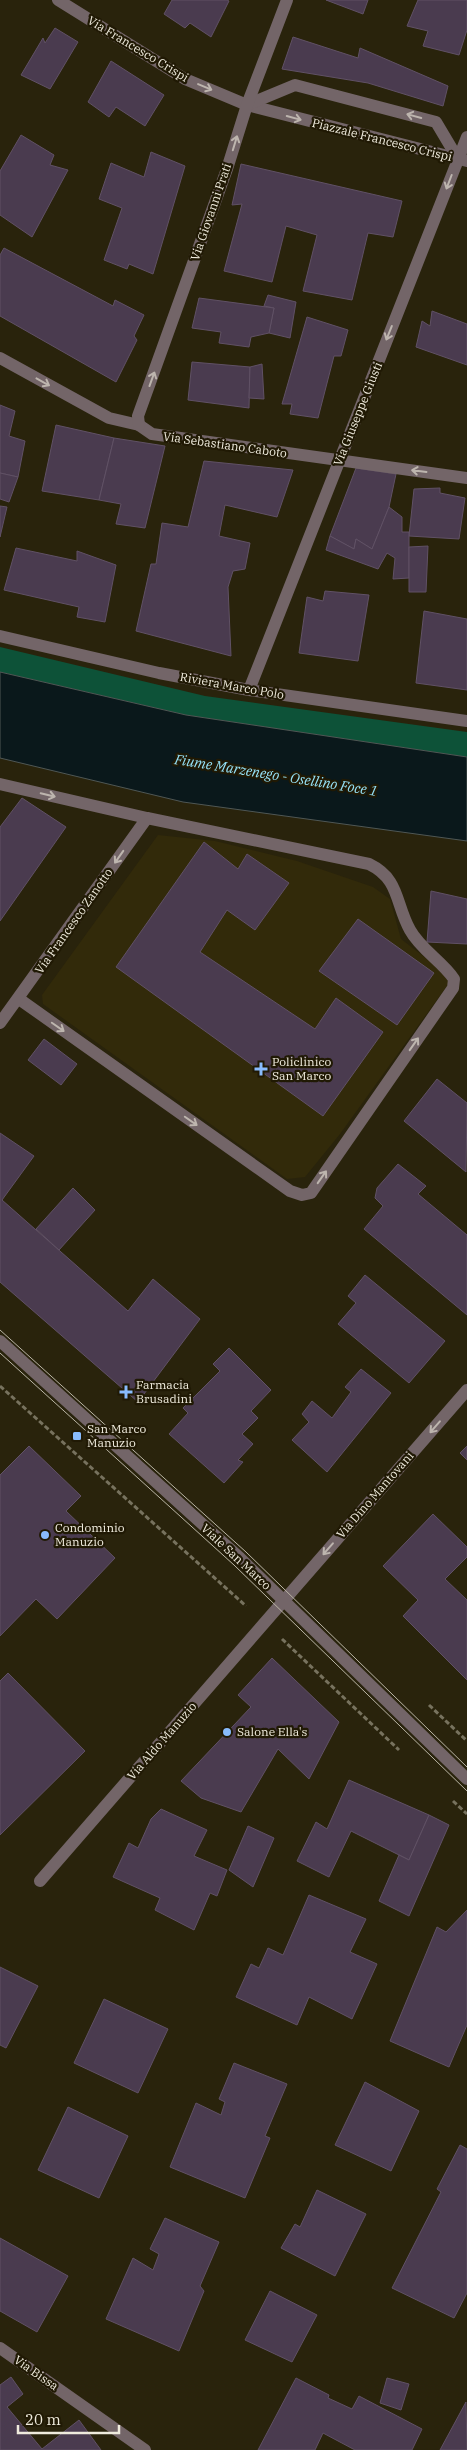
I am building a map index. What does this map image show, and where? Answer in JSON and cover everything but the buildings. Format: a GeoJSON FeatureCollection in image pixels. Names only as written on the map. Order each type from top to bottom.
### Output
{"type":"FeatureCollection","features":[{"type":"Feature","properties":{"kind":"street","name":"Via Francesco Crispi"},"geometry":{"type":"LineString","coordinates":[[58,0],[185,79],[247,105]]}},
{"type":"Feature","properties":{"kind":"street","name":"Via Giovanni Prati"},"geometry":{"type":"LineString","coordinates":[[139,425],[138,416],[224,178],[247,105],[287,0]]}},
{"type":"Feature","properties":{"kind":"street","name":"Piazzale Francesco Crispi"},"geometry":{"type":"LineString","coordinates":[[247,105],[295,86],[304,88],[436,122],[463,160]]}},
{"type":"Feature","properties":{"kind":"street","name":"Piazzale Francesco Crispi"},"geometry":{"type":"LineString","coordinates":[[247,105],[463,160]]}},
{"type":"Feature","properties":{"kind":"street","name":"Via Giuseppe Giusti"},"geometry":{"type":"LineString","coordinates":[[249,690],[339,461],[463,160],[467,137]]}},
{"type":"Feature","properties":{"kind":"street","name":"Via Sebastiano Caboto"},"geometry":{"type":"LineString","coordinates":[[0,358],[109,418],[139,425],[152,434],[467,478]]}},
{"type":"Feature","properties":{"kind":"street","name":"Riviera Marco Polo"},"geometry":{"type":"LineString","coordinates":[[0,636],[159,673],[249,690],[467,721]]}},
{"type":"Feature","properties":{"kind":"street"},"geometry":{"type":"LineString","coordinates":[[0,784],[147,818],[369,864],[382,870],[395,890],[410,931],[454,979],[453,988],[311,1193],[302,1195],[290,1192],[19,998]]}},
{"type":"Feature","properties":{"kind":"street","name":"Via Francesco Zanotto"},"geometry":{"type":"LineString","coordinates":[[0,1023],[147,818]]}},
{"type":"Feature","properties":{"kind":"street","name":"Viale San Marco"},"geometry":{"type":"LineString","coordinates":[[0,1341],[240,1558],[467,1779]]}},
{"type":"Feature","properties":{"kind":"street","name":"Via Dino Mantovani"},"geometry":{"type":"LineString","coordinates":[[283,1600],[467,1390]]}},
{"type":"Feature","properties":{"kind":"street","name":"Via Aldo Manuzio"},"geometry":{"type":"LineString","coordinates":[[40,1881],[283,1600]]}},
{"type":"Feature","properties":{"kind":"street","name":"Via Bissa"},"geometry":{"type":"LineString","coordinates":[[0,2348],[145,2450]]}},
{"type":"Feature","properties":{"kind":"path"},"geometry":{"type":"LineString","coordinates":[[0,1386],[264,1622],[402,1752]]}},
{"type":"Feature","properties":{"kind":"path"},"geometry":{"type":"LineString","coordinates":[[452,1800],[467,1814]]}},
{"type":"Feature","properties":{"kind":"shaded area","name":"Policlinico San Marco"},"geometry":{"type":"Polygon","coordinates":[[[158,835],[215,841],[297,861],[373,887],[390,899],[401,939],[445,973],[449,983],[340,1134],[305,1177],[287,1179],[43,1004],[42,995],[158,835]]]}},
{"type":"Feature","properties":{"kind":"green space"},"geometry":{"type":"Polygon","coordinates":[[[0,647],[205,696],[467,732],[467,757],[186,715],[0,672],[0,647]]]}},
{"type":"Feature","properties":{"kind":"water","name":"Fiume Marzenego - Osellino Foce 1"},"geometry":{"type":"Polygon","coordinates":[[[0,672],[186,715],[467,757],[467,841],[183,802],[0,758],[0,672]]]}},
{"type":"Feature","properties":{"kind":"tram line"},"geometry":{"type":"LineString","coordinates":[[0,1330],[246,1552],[467,1767]]}},
{"type":"Feature","properties":{"kind":"tram line"},"geometry":{"type":"LineString","coordinates":[[0,1353],[234,1565],[467,1791]]}},
{"type":"Feature","properties":{"kind":"place","name":"Policlinico San Marco"},"geometry":{"type":"Point","coordinates":[261,1069]}},
{"type":"Feature","properties":{"kind":"place","name":"Farmacia Brusadini"},"geometry":{"type":"Point","coordinates":[126,1392]}},
{"type":"Feature","properties":{"kind":"place","name":"San Marco Manuzio"},"geometry":{"type":"Point","coordinates":[77,1436]}},
{"type":"Feature","properties":{"kind":"place","name":"Condominio Manuzio"},"geometry":{"type":"Point","coordinates":[45,1535]}},
{"type":"Feature","properties":{"kind":"place","name":"Salone Ella's"},"geometry":{"type":"Point","coordinates":[227,1732]}}]}
